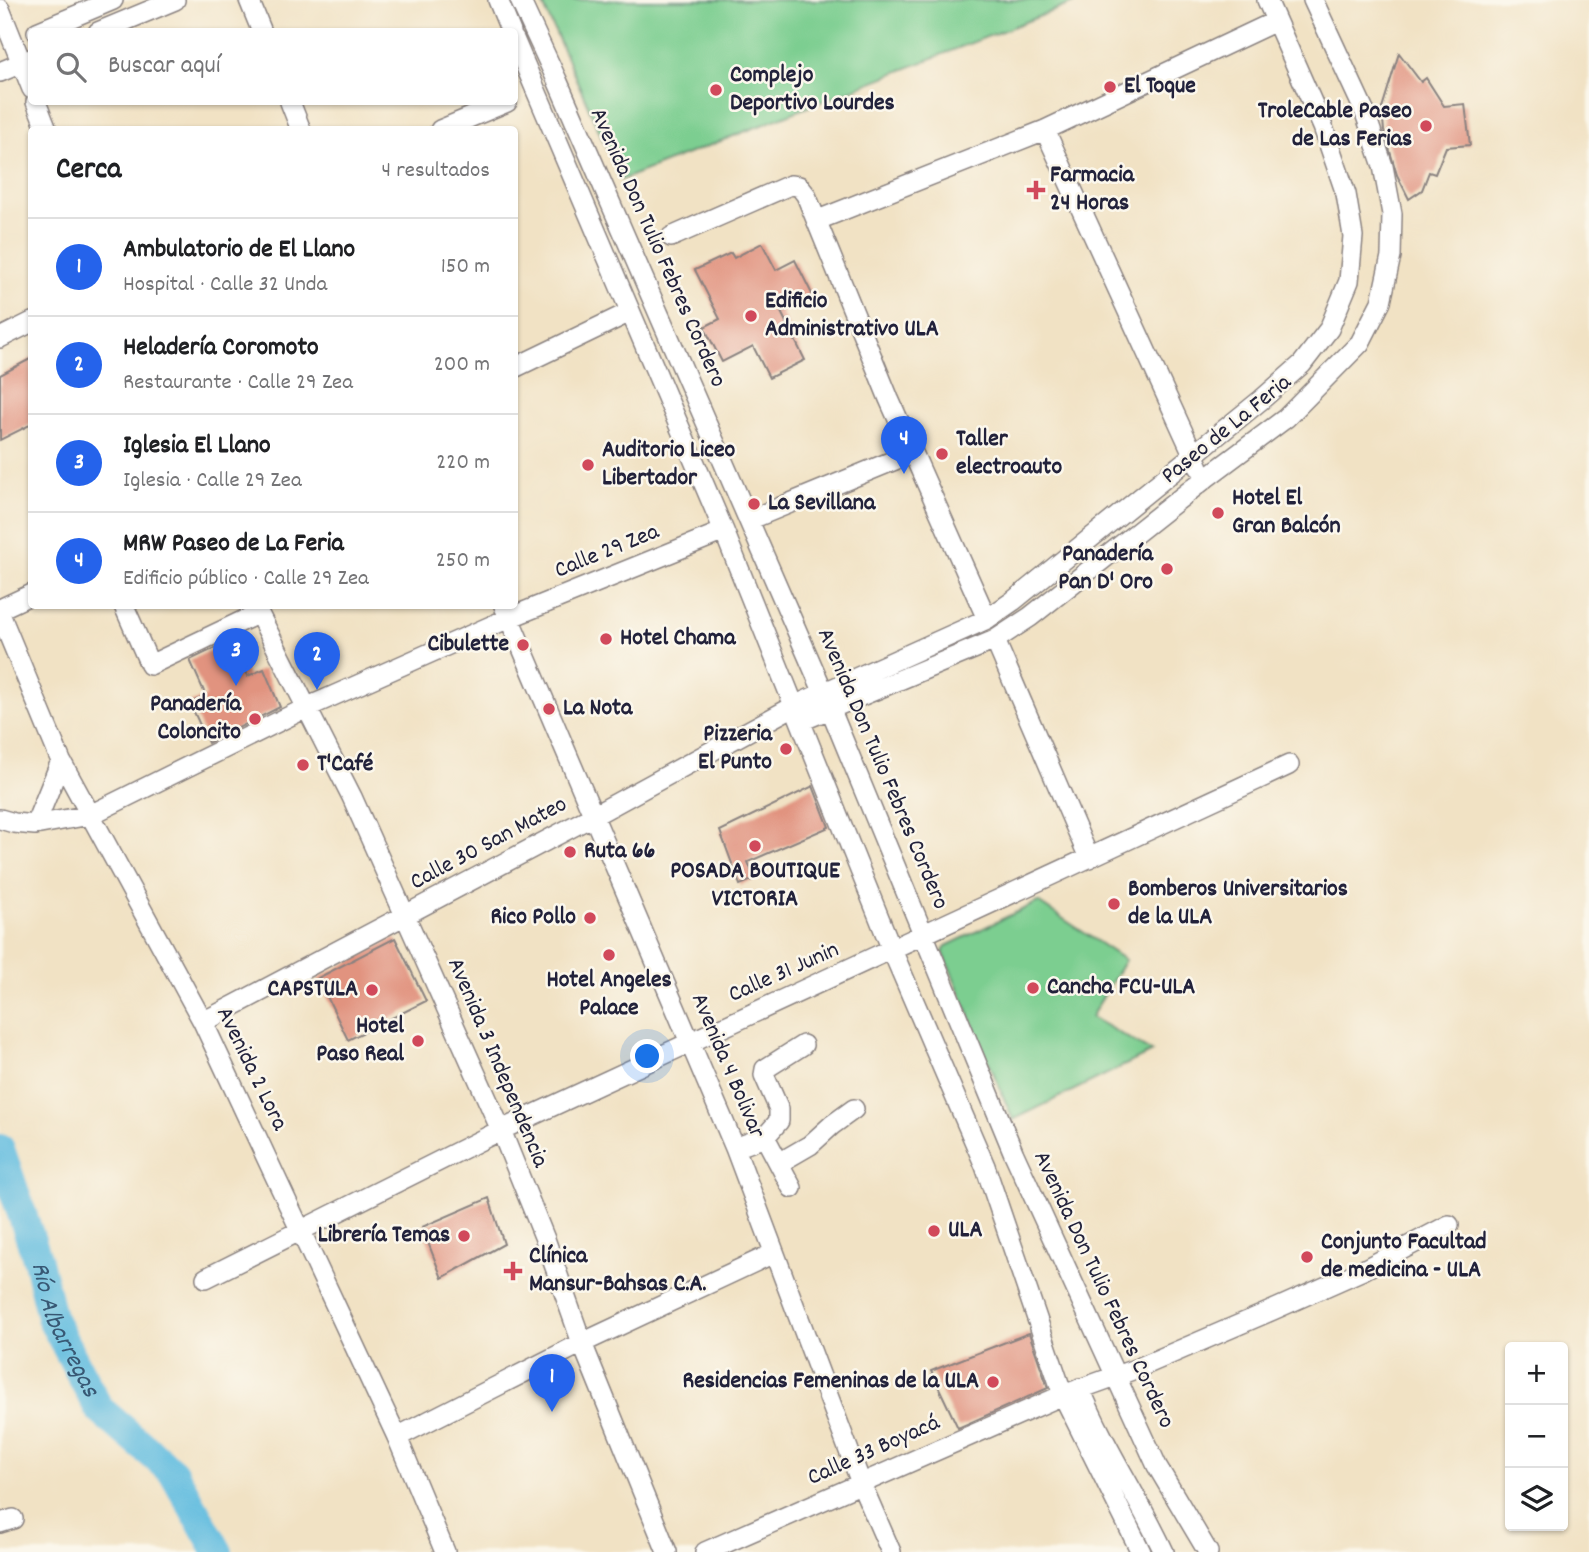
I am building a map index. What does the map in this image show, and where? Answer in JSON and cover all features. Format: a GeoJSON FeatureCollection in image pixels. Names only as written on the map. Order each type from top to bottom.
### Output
{"type":"FeatureCollection","features":[{"type":"Feature","properties":{"kind":"street"},"geometry":{"type":"LineString","coordinates":[[46,28],[113,0]]}},
{"type":"Feature","properties":{"kind":"street"},"geometry":{"type":"LineString","coordinates":[[108,28],[175,0]]}},
{"type":"Feature","properties":{"kind":"street"},"geometry":{"type":"LineString","coordinates":[[249,0],[260,28]]}},
{"type":"Feature","properties":{"kind":"street"},"geometry":{"type":"LineString","coordinates":[[498,0],[509,28]]}},
{"type":"Feature","properties":{"kind":"street","name":"Avenida Don Tulio Febres Cordero"},"geometry":{"type":"LineString","coordinates":[[520,0],[563,92],[749,520],[925,934],[1014,1154],[1157,1466],[1208,1552]]}},
{"type":"Feature","properties":{"kind":"street","name":"Paseo de La Feria"},"geometry":{"type":"LineString","coordinates":[[987,619],[1193,457],[1302,364],[1329,329],[1349,281],[1353,236],[1346,194],[1323,127],[1267,0]]}},
{"type":"Feature","properties":{"kind":"street","name":"Paseo de La Feria"},"geometry":{"type":"LineString","coordinates":[[826,700],[995,640],[1030,617],[1286,418],[1360,343],[1381,302],[1391,256],[1392,214],[1383,166],[1364,110],[1313,0]]}},
{"type":"Feature","properties":{"kind":"street"},"geometry":{"type":"LineString","coordinates":[[0,9],[27,61],[0,72]]}},
{"type":"Feature","properties":{"kind":"street"},"geometry":{"type":"LineString","coordinates":[[818,220],[1045,130],[1276,21]]}},
{"type":"Feature","properties":{"kind":"street","name":"Avenida Don Tulio Febres Cordero"},"geometry":{"type":"LineString","coordinates":[[518,48],[724,531],[892,950],[985,1166],[1072,1391],[1141,1552]]}},
{"type":"Feature","properties":{"kind":"street"},"geometry":{"type":"LineString","coordinates":[[518,96],[536,89]]}},
{"type":"Feature","properties":{"kind":"street"},"geometry":{"type":"LineString","coordinates":[[37,105],[45,126]]}},
{"type":"Feature","properties":{"kind":"street"},"geometry":{"type":"LineString","coordinates":[[291,105],[299,126]]}},
{"type":"Feature","properties":{"kind":"street"},"geometry":{"type":"LineString","coordinates":[[450,126],[500,105]]}},
{"type":"Feature","properties":{"kind":"street"},"geometry":{"type":"LineString","coordinates":[[1045,130],[1193,457],[1206,478]]}},
{"type":"Feature","properties":{"kind":"street"},"geometry":{"type":"LineString","coordinates":[[671,237],[790,185],[799,186],[818,220],[824,243],[912,453],[987,619],[826,700]]}},
{"type":"Feature","properties":{"kind":"street"},"geometry":{"type":"LineString","coordinates":[[518,366],[630,312]]}},
{"type":"Feature","properties":{"kind":"street"},"geometry":{"type":"LineString","coordinates":[[0,338],[28,324]]}},
{"type":"Feature","properties":{"kind":"street"},"geometry":{"type":"LineString","coordinates":[[749,520],[912,453]]}},
{"type":"Feature","properties":{"kind":"street","name":"Calle 29 Zea"},"geometry":{"type":"LineString","coordinates":[[518,608],[724,531]]}},
{"type":"Feature","properties":{"kind":"street"},"geometry":{"type":"LineString","coordinates":[[0,612],[28,596]]}},
{"type":"Feature","properties":{"kind":"street"},"geometry":{"type":"LineString","coordinates":[[125,609],[150,665],[257,609]]}},
{"type":"Feature","properties":{"kind":"street","name":"Avenida 3 Independencia"},"geometry":{"type":"LineString","coordinates":[[257,609],[308,707],[406,915],[501,1130],[545,1239],[582,1343],[667,1552]]}},
{"type":"Feature","properties":{"kind":"street","name":"Avenida 2 Lora"},"geometry":{"type":"LineString","coordinates":[[0,612],[61,761],[203,1022],[397,1437],[445,1552]]}},
{"type":"Feature","properties":{"kind":"street","name":"Calle 29 Zea"},"geometry":{"type":"LineString","coordinates":[[0,819],[35,825],[90,815],[506,612]]}},
{"type":"Feature","properties":{"kind":"street","name":"Avenida 4 Bolivar"},"geometry":{"type":"LineString","coordinates":[[506,612],[735,1148],[862,1483],[891,1552]]}},
{"type":"Feature","properties":{"kind":"street"},"geometry":{"type":"LineString","coordinates":[[995,640],[1089,858]]}},
{"type":"Feature","properties":{"kind":"street","name":"Calle 30 San Mateo"},"geometry":{"type":"LineString","coordinates":[[203,1022],[593,816],[826,700]]}},
{"type":"Feature","properties":{"kind":"street"},"geometry":{"type":"LineString","coordinates":[[35,825],[61,761]]}},
{"type":"Feature","properties":{"kind":"street","name":"Calle 31 Junin"},"geometry":{"type":"LineString","coordinates":[[206,1278],[501,1130],[1289,765]]}},
{"type":"Feature","properties":{"kind":"street"},"geometry":{"type":"LineString","coordinates":[[735,1148],[765,1137],[779,1121],[779,1109],[764,1075],[765,1069],[803,1045]]}},
{"type":"Feature","properties":{"kind":"street"},"geometry":{"type":"LineString","coordinates":[[779,1163],[810,1145],[854,1109]]}},
{"type":"Feature","properties":{"kind":"street"},"geometry":{"type":"LineString","coordinates":[[765,1137],[792,1188]]}},
{"type":"Feature","properties":{"kind":"street","name":"Calle 33 Boyacá"},"geometry":{"type":"LineString","coordinates":[[705,1552],[1072,1391],[1138,1368],[1295,1300],[1363,1270],[1449,1225]]}},
{"type":"Feature","properties":{"kind":"street"},"geometry":{"type":"LineString","coordinates":[[397,1437],[582,1343],[774,1253]]}},
{"type":"Feature","properties":{"kind":"street"},"geometry":{"type":"LineString","coordinates":[[1072,1391],[1141,1504],[1164,1552]]}},
{"type":"Feature","properties":{"kind":"green space","name":"Complejo Deportivo Lourdes"},"geometry":{"type":"Polygon","coordinates":[[[541,0],[1081,0],[621,180],[541,0]]]}},
{"type":"Feature","properties":{"kind":"green space","name":"Cancha FCU-ULA"},"geometry":{"type":"Polygon","coordinates":[[[1038,902],[1125,960],[1091,1017],[1152,1052],[1013,1120],[943,952],[946,946],[1038,902]]]}},
{"type":"Feature","properties":{"kind":"building","name":"TroleCable Paseo de Las Ferias"},"geometry":{"type":"Polygon","coordinates":[[[1399,53],[1421,82],[1426,78],[1444,106],[1465,104],[1470,145],[1446,147],[1435,174],[1429,172],[1422,190],[1409,199],[1397,175],[1384,131],[1382,108],[1399,53]]]}},
{"type":"Feature","properties":{"kind":"building","name":"Edificio Administrativo ULA"},"geometry":{"type":"Polygon","coordinates":[[[762,243],[776,270],[795,260],[813,296],[781,312],[805,360],[769,378],[753,346],[722,362],[704,327],[720,319],[695,270],[731,253],[734,258],[762,243]]]}},
{"type":"Feature","properties":{"kind":"building"},"geometry":{"type":"Polygon","coordinates":[[[28,360],[28,426],[0,440],[0,375],[28,360]]]}},
{"type":"Feature","properties":{"kind":"building"},"geometry":{"type":"Polygon","coordinates":[[[232,640],[248,676],[264,669],[280,707],[208,743],[190,703],[206,696],[190,660],[232,640]]]}},
{"type":"Feature","properties":{"kind":"building","name":"POSADA BOUTIQUE VICTORIA"},"geometry":{"type":"Polygon","coordinates":[[[813,786],[829,827],[748,862],[755,879],[740,885],[720,831],[813,786]]]}},
{"type":"Feature","properties":{"kind":"building","name":"CAPSTULA"},"geometry":{"type":"Polygon","coordinates":[[[395,938],[426,1001],[348,1040],[318,978],[395,938]]]}},
{"type":"Feature","properties":{"kind":"building","name":"Librería Temas"},"geometry":{"type":"Polygon","coordinates":[[[489,1198],[504,1244],[442,1278],[422,1227],[489,1198]]]}},
{"type":"Feature","properties":{"kind":"building","name":"Residencias Femeninas de la ULA"},"geometry":{"type":"Polygon","coordinates":[[[1029,1333],[1048,1388],[958,1428],[931,1371],[1029,1333]]]}},
{"type":"Feature","properties":{"kind":"waterway","name":"Río Albarregas"},"geometry":{"type":"LineString","coordinates":[[0,1149],[38,1261],[51,1317],[99,1409],[173,1472],[218,1552]]}},
{"type":"Feature","properties":{"kind":"place","name":"El Toque"},"geometry":{"type":"Point","coordinates":[1110,87]}},
{"type":"Feature","properties":{"kind":"place","name":"Complejo Deportivo Lourdes"},"geometry":{"type":"Point","coordinates":[716,90]}},
{"type":"Feature","properties":{"kind":"place","name":"TroleCable Paseo de Las Ferias"},"geometry":{"type":"Point","coordinates":[1426,126]}},
{"type":"Feature","properties":{"kind":"place","name":"Farmacia 24 Horas"},"geometry":{"type":"Point","coordinates":[1036,190]}},
{"type":"Feature","properties":{"kind":"place","name":"Edificio Administrativo ULA"},"geometry":{"type":"Point","coordinates":[751,316]}},
{"type":"Feature","properties":{"kind":"place","name":"Taller electroauto"},"geometry":{"type":"Point","coordinates":[942,454]}},
{"type":"Feature","properties":{"kind":"place","name":"Auditorio Liceo Libertador"},"geometry":{"type":"Point","coordinates":[588,465]}},
{"type":"Feature","properties":{"kind":"place","name":"MRW Paseo de La Feria"},"geometry":{"type":"Point","coordinates":[904,474]}},
{"type":"Feature","properties":{"kind":"place","name":"La Sevillana"},"geometry":{"type":"Point","coordinates":[754,504]}},
{"type":"Feature","properties":{"kind":"place","name":"Hotel El Gran Balcón"},"geometry":{"type":"Point","coordinates":[1218,513]}},
{"type":"Feature","properties":{"kind":"place","name":"Panadería Pan D' Oro"},"geometry":{"type":"Point","coordinates":[1167,569]}},
{"type":"Feature","properties":{"kind":"place","name":"Hotel Chama"},"geometry":{"type":"Point","coordinates":[606,639]}},
{"type":"Feature","properties":{"kind":"place","name":"Cibulette"},"geometry":{"type":"Point","coordinates":[523,645]}},
{"type":"Feature","properties":{"kind":"place","name":"Iglesia El Llano"},"geometry":{"type":"Point","coordinates":[236,686]}},
{"type":"Feature","properties":{"kind":"place","name":"Heladería Coromoto"},"geometry":{"type":"Point","coordinates":[317,690]}},
{"type":"Feature","properties":{"kind":"place","name":"La Nota"},"geometry":{"type":"Point","coordinates":[549,709]}},
{"type":"Feature","properties":{"kind":"place","name":"Panadería Coloncito"},"geometry":{"type":"Point","coordinates":[255,719]}},
{"type":"Feature","properties":{"kind":"place","name":"Pizzeria El Punto"},"geometry":{"type":"Point","coordinates":[786,749]}},
{"type":"Feature","properties":{"kind":"place","name":"T'Café"},"geometry":{"type":"Point","coordinates":[303,765]}},
{"type":"Feature","properties":{"kind":"place","name":"POSADA BOUTIQUE VICTORIA"},"geometry":{"type":"Point","coordinates":[755,846]}},
{"type":"Feature","properties":{"kind":"place","name":"Ruta 66"},"geometry":{"type":"Point","coordinates":[570,852]}},
{"type":"Feature","properties":{"kind":"place","name":"Bomberos Universitarios de la ULA"},"geometry":{"type":"Point","coordinates":[1114,904]}},
{"type":"Feature","properties":{"kind":"place","name":"Rico Pollo"},"geometry":{"type":"Point","coordinates":[590,918]}},
{"type":"Feature","properties":{"kind":"place","name":"Hotel Angeles Palace"},"geometry":{"type":"Point","coordinates":[609,955]}},
{"type":"Feature","properties":{"kind":"place","name":"Cancha FCU-ULA"},"geometry":{"type":"Point","coordinates":[1033,988]}},
{"type":"Feature","properties":{"kind":"place","name":"CAPSTULA"},"geometry":{"type":"Point","coordinates":[372,990]}},
{"type":"Feature","properties":{"kind":"place","name":"Hotel Paso Real"},"geometry":{"type":"Point","coordinates":[418,1041]}},
{"type":"Feature","properties":{"kind":"place","name":"ULA"},"geometry":{"type":"Point","coordinates":[934,1231]}},
{"type":"Feature","properties":{"kind":"place","name":"Librería Temas"},"geometry":{"type":"Point","coordinates":[464,1236]}},
{"type":"Feature","properties":{"kind":"place","name":"Conjunto Facultad de medicina - ULA"},"geometry":{"type":"Point","coordinates":[1307,1257]}},
{"type":"Feature","properties":{"kind":"place","name":"Clínica Mansur-Bahsas C.A."},"geometry":{"type":"Point","coordinates":[513,1271]}},
{"type":"Feature","properties":{"kind":"place","name":"Residencias Femeninas de la ULA"},"geometry":{"type":"Point","coordinates":[993,1382]}},
{"type":"Feature","properties":{"kind":"place","name":"Ambulatorio de El Llano"},"geometry":{"type":"Point","coordinates":[552,1412]}}]}
